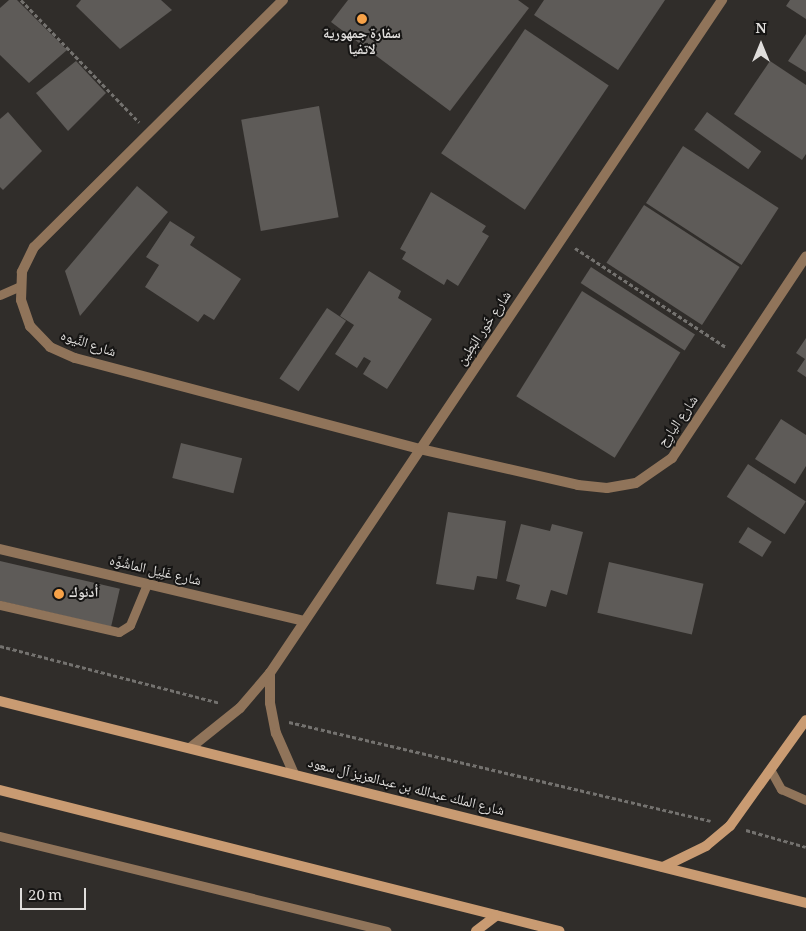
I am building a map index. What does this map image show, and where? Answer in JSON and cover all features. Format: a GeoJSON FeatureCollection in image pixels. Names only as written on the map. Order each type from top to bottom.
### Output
{"type":"FeatureCollection","features":[{"type":"Feature","properties":{"kind":"main road","name":"شارع الملك عبدالله بن عبدالعزيز آل سعود"},"geometry":{"type":"LineString","coordinates":[[0,701],[806,903]]}},
{"type":"Feature","properties":{"kind":"main road"},"geometry":{"type":"LineString","coordinates":[[663,867],[706,846],[730,826],[806,720]]}},
{"type":"Feature","properties":{"kind":"main road"},"geometry":{"type":"LineString","coordinates":[[0,790],[559,931]]}},
{"type":"Feature","properties":{"kind":"main road"},"geometry":{"type":"LineString","coordinates":[[476,931],[497,915]]}},
{"type":"Feature","properties":{"kind":"street","name":"شارع النِّيوه"},"geometry":{"type":"LineString","coordinates":[[283,0],[34,247],[24,266],[20,286],[22,307],[30,326],[50,347],[62,354],[420,449]]}},
{"type":"Feature","properties":{"kind":"street","name":"شارع خَور البَطِين"},"geometry":{"type":"LineString","coordinates":[[190,748],[240,708],[270,673],[722,0]]}},
{"type":"Feature","properties":{"kind":"street","name":"شارع اليارِح"},"geometry":{"type":"LineString","coordinates":[[420,449],[593,488],[622,487],[649,476],[672,458],[806,256]]}},
{"type":"Feature","properties":{"kind":"street","name":"شارع غَلِيل الماشُوَّه"},"geometry":{"type":"LineString","coordinates":[[0,549],[304,621]]}},
{"type":"Feature","properties":{"kind":"street"},"geometry":{"type":"LineString","coordinates":[[270,673],[273,718],[281,747],[294,774]]}},
{"type":"Feature","properties":{"kind":"lane"},"geometry":{"type":"LineString","coordinates":[[0,295],[20,286]]}},
{"type":"Feature","properties":{"kind":"lane"},"geometry":{"type":"LineString","coordinates":[[0,605],[119,632],[130,625],[147,584]]}},
{"type":"Feature","properties":{"kind":"lane"},"geometry":{"type":"LineString","coordinates":[[771,771],[781,789],[806,800]]}},
{"type":"Feature","properties":{"kind":"lane"},"geometry":{"type":"LineString","coordinates":[[0,836],[386,931]]}},
{"type":"Feature","properties":{"kind":"path"},"geometry":{"type":"LineString","coordinates":[[21,0],[149,133]]}},
{"type":"Feature","properties":{"kind":"path"},"geometry":{"type":"LineString","coordinates":[[562,239],[740,356]]}},
{"type":"Feature","properties":{"kind":"path"},"geometry":{"type":"LineString","coordinates":[[0,646],[240,708]]}},
{"type":"Feature","properties":{"kind":"path"},"geometry":{"type":"LineString","coordinates":[[273,718],[730,826],[806,847]]}},
{"type":"Feature","properties":{"kind":"building"},"geometry":{"type":"Polygon","coordinates":[[[9,0],[17,0],[67,50],[29,83],[0,55],[0,8],[9,0]]]}},
{"type":"Feature","properties":{"kind":"building"},"geometry":{"type":"Polygon","coordinates":[[[81,0],[161,0],[172,10],[120,49],[76,6],[81,0]]]}},
{"type":"Feature","properties":{"kind":"building"},"geometry":{"type":"Polygon","coordinates":[[[348,0],[518,0],[529,8],[450,111],[331,22],[348,0]]]}},
{"type":"Feature","properties":{"kind":"building"},"geometry":{"type":"Polygon","coordinates":[[[544,0],[665,0],[618,70],[534,15],[544,0]]]}},
{"type":"Feature","properties":{"kind":"building"},"geometry":{"type":"Polygon","coordinates":[[[790,0],[806,0],[806,19],[786,6],[790,0]]]}},
{"type":"Feature","properties":{"kind":"building"},"geometry":{"type":"Polygon","coordinates":[[[525,29],[609,85],[525,210],[441,153],[525,29]]]}},
{"type":"Feature","properties":{"kind":"building"},"geometry":{"type":"Polygon","coordinates":[[[806,34],[806,72],[788,61],[806,34]]]}},
{"type":"Feature","properties":{"kind":"building"},"geometry":{"type":"Polygon","coordinates":[[[76,61],[106,93],[68,131],[36,93],[76,61]]]}},
{"type":"Feature","properties":{"kind":"building"},"geometry":{"type":"Polygon","coordinates":[[[770,61],[806,85],[806,154],[802,160],[734,114],[770,61]]]}},
{"type":"Feature","properties":{"kind":"building"},"geometry":{"type":"Polygon","coordinates":[[[319,106],[339,217],[261,231],[241,120],[319,106]]]}},
{"type":"Feature","properties":{"kind":"building"},"geometry":{"type":"Polygon","coordinates":[[[8,112],[42,151],[3,190],[0,187],[0,119],[8,112]]]}},
{"type":"Feature","properties":{"kind":"building"},"geometry":{"type":"Polygon","coordinates":[[[707,112],[761,151],[748,169],[694,130],[707,112]]]}},
{"type":"Feature","properties":{"kind":"building"},"geometry":{"type":"Polygon","coordinates":[[[683,146],[779,208],[742,265],[646,203],[683,146]]]}},
{"type":"Feature","properties":{"kind":"building"},"geometry":{"type":"Polygon","coordinates":[[[137,186],[168,212],[80,316],[65,271],[137,186]]]}},
{"type":"Feature","properties":{"kind":"building"},"geometry":{"type":"Polygon","coordinates":[[[431,192],[486,226],[482,232],[489,236],[458,286],[447,279],[444,285],[402,259],[406,252],[400,249],[431,192]]]}},
{"type":"Feature","properties":{"kind":"building"},"geometry":{"type":"Polygon","coordinates":[[[644,205],[740,267],[702,325],[606,263],[644,205]]]}},
{"type":"Feature","properties":{"kind":"building"},"geometry":{"type":"Polygon","coordinates":[[[170,221],[195,237],[190,245],[241,279],[214,320],[204,314],[198,322],[145,287],[159,265],[146,257],[170,221]]]}},
{"type":"Feature","properties":{"kind":"building"},"geometry":{"type":"Polygon","coordinates":[[[591,267],[695,335],[685,350],[581,283],[591,267]]]}},
{"type":"Feature","properties":{"kind":"building"},"geometry":{"type":"Polygon","coordinates":[[[369,271],[401,291],[398,298],[432,319],[387,389],[363,374],[371,361],[364,357],[357,368],[335,354],[354,325],[340,316],[369,271]]]}},
{"type":"Feature","properties":{"kind":"building"},"geometry":{"type":"Polygon","coordinates":[[[582,291],[680,352],[615,458],[516,396],[582,291]]]}},
{"type":"Feature","properties":{"kind":"building"},"geometry":{"type":"Polygon","coordinates":[[[327,308],[346,321],[299,391],[279,378],[327,308]]]}},
{"type":"Feature","properties":{"kind":"building"},"geometry":{"type":"Polygon","coordinates":[[[806,338],[806,377],[797,371],[805,359],[796,353],[806,338]]]}},
{"type":"Feature","properties":{"kind":"building"},"geometry":{"type":"Polygon","coordinates":[[[781,419],[806,435],[806,466],[795,484],[755,459],[781,419]]]}},
{"type":"Feature","properties":{"kind":"building"},"geometry":{"type":"Polygon","coordinates":[[[181,443],[242,458],[233,493],[172,478],[181,443]]]}},
{"type":"Feature","properties":{"kind":"building"},"geometry":{"type":"Polygon","coordinates":[[[748,464],[806,502],[785,534],[727,497],[748,464]]]}},
{"type":"Feature","properties":{"kind":"building"},"geometry":{"type":"Polygon","coordinates":[[[448,512],[506,521],[497,579],[477,576],[474,590],[436,584],[448,512]]]}},
{"type":"Feature","properties":{"kind":"building"},"geometry":{"type":"Polygon","coordinates":[[[521,524],[550,531],[552,524],[583,532],[567,595],[551,590],[546,607],[516,599],[520,585],[506,581],[521,524]]]}},
{"type":"Feature","properties":{"kind":"building"},"geometry":{"type":"Polygon","coordinates":[[[748,527],[772,542],[762,557],[738,542],[748,527]]]}},
{"type":"Feature","properties":{"kind":"building","name":"أدنوك"},"geometry":{"type":"Polygon","coordinates":[[[0,561],[120,589],[111,627],[0,601],[0,561]]]}},
{"type":"Feature","properties":{"kind":"building"},"geometry":{"type":"Polygon","coordinates":[[[609,562],[704,584],[692,634],[597,613],[609,562]]]}},
{"type":"Feature","properties":{"kind":"place","name":"سفارة جمهورية لاتفيا"},"geometry":{"type":"Point","coordinates":[362,19]}},
{"type":"Feature","properties":{"kind":"place","name":"أدنوك"},"geometry":{"type":"Point","coordinates":[59,594]}}]}
